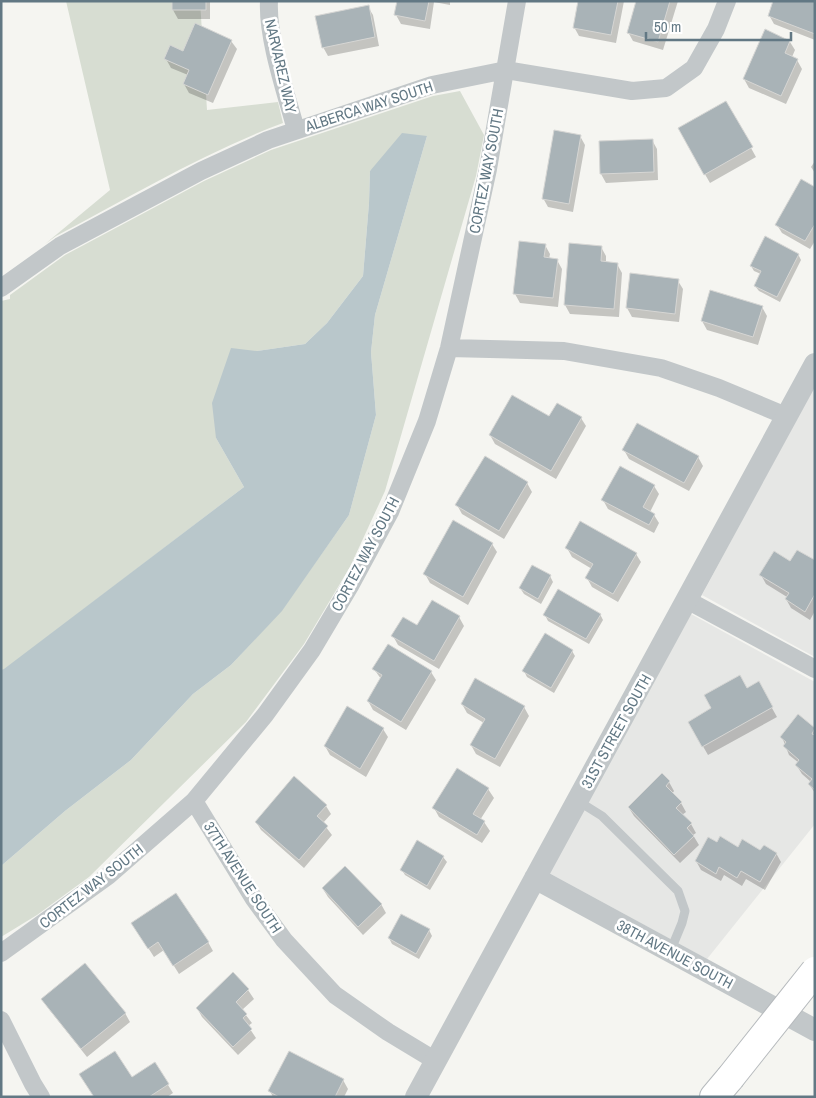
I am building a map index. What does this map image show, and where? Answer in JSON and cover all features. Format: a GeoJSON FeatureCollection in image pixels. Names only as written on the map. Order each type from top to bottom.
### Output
{"type":"FeatureCollection","features":[{"type":"Feature","properties":{"kind":"highway"},"geometry":{"type":"LineString","coordinates":[[722,1088],[815,971]]}},
{"type":"Feature","properties":{"kind":"street","name":"NARVAREZ WAY"},"geometry":{"type":"LineString","coordinates":[[269,1],[268,14],[277,58],[296,130]]}},
{"type":"Feature","properties":{"kind":"street","name":"CORTEZ WAY SOUTH"},"geometry":{"type":"LineString","coordinates":[[1,953],[108,876],[194,801],[265,715],[312,650],[350,586],[390,512],[427,421],[449,348],[488,169],[517,1]]}},
{"type":"Feature","properties":{"kind":"street","name":"ALBERCA WAY SOUTH"},"geometry":{"type":"LineString","coordinates":[[1,288],[60,246],[201,171],[268,140],[432,85],[506,70],[632,91],[666,88],[694,68],[716,30],[727,1]]}},
{"type":"Feature","properties":{"kind":"street"},"geometry":{"type":"LineString","coordinates":[[449,348],[564,352],[661,368],[719,388],[786,416]]}},
{"type":"Feature","properties":{"kind":"street","name":"31ST STREET SOUTH"},"geometry":{"type":"LineString","coordinates":[[416,1097],[815,364]]}},
{"type":"Feature","properties":{"kind":"street"},"geometry":{"type":"LineString","coordinates":[[687,600],[815,670]]}},
{"type":"Feature","properties":{"kind":"street","name":"37TH AVENUE SOUTH"},"geometry":{"type":"LineString","coordinates":[[194,801],[254,899],[284,940],[322,982],[350,1006],[436,1061]]}},
{"type":"Feature","properties":{"kind":"street","name":"38TH AVENUE SOUTH"},"geometry":{"type":"LineString","coordinates":[[534,878],[815,1030]]}},
{"type":"Feature","properties":{"kind":"street"},"geometry":{"type":"LineString","coordinates":[[1,1020],[41,1097]]}},
{"type":"Feature","properties":{"kind":"lane"},"geometry":{"type":"LineString","coordinates":[[577,801],[608,821],[678,891],[685,911],[670,952]]}},
{"type":"Feature","properties":{"kind":"shaded area"},"geometry":{"type":"Polygon","coordinates":[[[66,1],[200,1],[207,110],[278,102],[283,123],[196,161],[56,236],[45,244],[110,190],[66,1]]]}},
{"type":"Feature","properties":{"kind":"shaded area"},"geometry":{"type":"Polygon","coordinates":[[[460,91],[484,135],[476,176],[385,491],[350,567],[304,644],[246,722],[89,877],[37,915],[1,937],[1,866],[65,811],[131,760],[193,694],[231,665],[282,610],[349,515],[376,415],[371,352],[375,315],[427,136],[370,171],[363,276],[327,323],[305,344],[257,351],[216,438],[244,487],[4,670],[1,670],[1,301],[10,299],[10,295],[65,255],[204,181],[271,150],[433,96],[460,91]]]}},
{"type":"Feature","properties":{"kind":"shaded area"},"geometry":{"type":"Polygon","coordinates":[[[402,133],[427,136],[375,315],[371,352],[376,415],[349,515],[282,611],[231,665],[193,694],[131,760],[65,811],[1,866],[1,670],[244,487],[216,438],[212,403],[231,348],[257,351],[305,344],[327,323],[363,276],[370,171],[402,133]]]}},
{"type":"Feature","properties":{"kind":"shaded area"},"geometry":{"type":"Polygon","coordinates":[[[815,385],[815,657],[702,595],[815,385]]]}},
{"type":"Feature","properties":{"kind":"shaded area"},"geometry":{"type":"Polygon","coordinates":[[[691,614],[815,682],[815,824],[707,959],[549,873],[691,614]]]}},
{"type":"Feature","properties":{"kind":"building"},"geometry":{"type":"Polygon","coordinates":[[[172,1],[206,1],[206,10],[172,10],[172,1]]]}},
{"type":"Feature","properties":{"kind":"building"},"geometry":{"type":"Polygon","coordinates":[[[397,1],[429,1],[425,21],[394,15],[397,1]]]}},
{"type":"Feature","properties":{"kind":"building"},"geometry":{"type":"Polygon","coordinates":[[[578,1],[618,1],[611,35],[573,28],[578,1]]]}},
{"type":"Feature","properties":{"kind":"building"},"geometry":{"type":"Polygon","coordinates":[[[636,1],[670,1],[658,42],[627,33],[636,1]]]}},
{"type":"Feature","properties":{"kind":"building"},"geometry":{"type":"Polygon","coordinates":[[[773,1],[815,1],[815,34],[768,16],[773,1]]]}},
{"type":"Feature","properties":{"kind":"building"},"geometry":{"type":"Polygon","coordinates":[[[369,5],[375,37],[322,48],[315,16],[369,5]]]}},
{"type":"Feature","properties":{"kind":"building"},"geometry":{"type":"Polygon","coordinates":[[[195,23],[232,40],[208,95],[183,84],[189,70],[164,59],[170,45],[183,51],[195,23]]]}},
{"type":"Feature","properties":{"kind":"building"},"geometry":{"type":"Polygon","coordinates":[[[765,29],[790,41],[785,53],[798,59],[781,96],[743,79],[765,29]]]}},
{"type":"Feature","properties":{"kind":"building"},"geometry":{"type":"Polygon","coordinates":[[[726,101],[753,147],[704,175],[678,128],[726,101]]]}},
{"type":"Feature","properties":{"kind":"building"},"geometry":{"type":"Polygon","coordinates":[[[554,130],[581,135],[569,204],[542,199],[554,130]]]}},
{"type":"Feature","properties":{"kind":"building"},"geometry":{"type":"Polygon","coordinates":[[[653,139],[654,172],[600,174],[599,141],[653,139]]]}},
{"type":"Feature","properties":{"kind":"building"},"geometry":{"type":"Polygon","coordinates":[[[801,179],[815,187],[815,224],[805,241],[775,225],[801,179]]]}},
{"type":"Feature","properties":{"kind":"building"},"geometry":{"type":"Polygon","coordinates":[[[765,236],[799,254],[777,297],[754,286],[761,271],[750,266],[765,236]]]}},
{"type":"Feature","properties":{"kind":"building"},"geometry":{"type":"Polygon","coordinates":[[[519,241],[546,244],[544,257],[558,259],[553,298],[513,294],[519,241]]]}},
{"type":"Feature","properties":{"kind":"building"},"geometry":{"type":"Polygon","coordinates":[[[569,243],[602,246],[601,261],[618,263],[614,309],[564,305],[569,243]]]}},
{"type":"Feature","properties":{"kind":"building"},"geometry":{"type":"Polygon","coordinates":[[[630,273],[679,279],[675,314],[626,308],[630,273]]]}},
{"type":"Feature","properties":{"kind":"building"},"geometry":{"type":"Polygon","coordinates":[[[710,290],[763,306],[753,337],[701,321],[710,290]]]}},
{"type":"Feature","properties":{"kind":"building"},"geometry":{"type":"Polygon","coordinates":[[[512,395],[549,416],[557,403],[582,417],[551,471],[489,435],[512,395]]]}},
{"type":"Feature","properties":{"kind":"building"},"geometry":{"type":"Polygon","coordinates":[[[637,423],[699,456],[684,483],[622,450],[637,423]]]}},
{"type":"Feature","properties":{"kind":"building"},"geometry":{"type":"Polygon","coordinates":[[[485,456],[528,482],[499,531],[455,505],[485,456]]]}},
{"type":"Feature","properties":{"kind":"building"},"geometry":{"type":"Polygon","coordinates":[[[620,466],[655,485],[643,507],[655,514],[649,525],[601,500],[620,466]]]}},
{"type":"Feature","properties":{"kind":"building"},"geometry":{"type":"Polygon","coordinates":[[[453,520],[493,543],[463,597],[423,574],[453,520]]]}},
{"type":"Feature","properties":{"kind":"building"},"geometry":{"type":"Polygon","coordinates":[[[580,521],[637,553],[613,594],[585,578],[593,564],[565,548],[580,521]]]}},
{"type":"Feature","properties":{"kind":"building"},"geometry":{"type":"Polygon","coordinates":[[[797,550],[815,560],[815,594],[805,612],[785,599],[789,593],[759,575],[774,551],[790,561],[797,550]]]}},
{"type":"Feature","properties":{"kind":"building"},"geometry":{"type":"Polygon","coordinates":[[[532,565],[551,575],[538,599],[519,588],[532,565]]]}},
{"type":"Feature","properties":{"kind":"building"},"geometry":{"type":"Polygon","coordinates":[[[558,589],[601,614],[586,639],[543,615],[558,589]]]}},
{"type":"Feature","properties":{"kind":"building"},"geometry":{"type":"Polygon","coordinates":[[[432,600],[460,616],[434,661],[391,636],[403,617],[417,625],[432,600]]]}},
{"type":"Feature","properties":{"kind":"building"},"geometry":{"type":"Polygon","coordinates":[[[545,633],[573,650],[551,688],[522,671],[545,633]]]}},
{"type":"Feature","properties":{"kind":"building"},"geometry":{"type":"Polygon","coordinates":[[[388,644],[432,671],[401,722],[367,701],[382,675],[372,669],[388,644]]]}},
{"type":"Feature","properties":{"kind":"building"},"geometry":{"type":"Polygon","coordinates":[[[740,675],[747,688],[759,681],[773,707],[702,747],[688,722],[711,708],[704,695],[740,675]]]}},
{"type":"Feature","properties":{"kind":"building"},"geometry":{"type":"Polygon","coordinates":[[[475,678],[525,706],[495,759],[470,745],[485,719],[461,704],[475,678]]]}},
{"type":"Feature","properties":{"kind":"building"},"geometry":{"type":"Polygon","coordinates":[[[347,706],[384,728],[360,769],[324,746],[347,706]]]}},
{"type":"Feature","properties":{"kind":"building"},"geometry":{"type":"Polygon","coordinates":[[[798,714],[815,728],[812,734],[815,735],[815,790],[808,784],[812,779],[795,765],[799,760],[783,746],[786,742],[780,737],[798,714]]]}},
{"type":"Feature","properties":{"kind":"building"},"geometry":{"type":"Polygon","coordinates":[[[457,768],[489,788],[473,814],[485,821],[477,835],[432,808],[457,768]]]}},
{"type":"Feature","properties":{"kind":"building"},"geometry":{"type":"Polygon","coordinates":[[[662,773],[670,781],[666,786],[682,802],[676,808],[692,823],[687,828],[694,836],[674,855],[628,807],[662,773]]]}},
{"type":"Feature","properties":{"kind":"building"},"geometry":{"type":"Polygon","coordinates":[[[294,776],[327,805],[317,816],[328,826],[299,860],[255,822],[294,776]]]}},
{"type":"Feature","properties":{"kind":"building"},"geometry":{"type":"Polygon","coordinates":[[[720,836],[738,847],[742,839],[760,850],[764,845],[777,853],[760,882],[741,871],[737,878],[719,867],[716,874],[695,861],[708,837],[717,842],[720,836]]]}},
{"type":"Feature","properties":{"kind":"building"},"geometry":{"type":"Polygon","coordinates":[[[417,840],[444,856],[427,886],[400,870],[417,840]]]}},
{"type":"Feature","properties":{"kind":"building"},"geometry":{"type":"Polygon","coordinates":[[[345,866],[382,904],[358,927],[322,888],[345,866]]]}},
{"type":"Feature","properties":{"kind":"building"},"geometry":{"type":"Polygon","coordinates":[[[176,893],[209,942],[173,966],[158,942],[148,949],[131,923],[176,893]]]}},
{"type":"Feature","properties":{"kind":"building"},"geometry":{"type":"Polygon","coordinates":[[[401,914],[430,929],[416,954],[388,938],[401,914]]]}},
{"type":"Feature","properties":{"kind":"building"},"geometry":{"type":"Polygon","coordinates":[[[85,963],[126,1013],[81,1049],[41,999],[85,963]]]}},
{"type":"Feature","properties":{"kind":"building"},"geometry":{"type":"Polygon","coordinates":[[[233,972],[249,989],[236,1002],[247,1014],[243,1018],[252,1029],[233,1047],[196,1008],[233,972]]]}},
{"type":"Feature","properties":{"kind":"building"},"geometry":{"type":"Polygon","coordinates":[[[115,1051],[132,1077],[155,1062],[169,1084],[149,1097],[94,1097],[79,1074],[115,1051]]]}},
{"type":"Feature","properties":{"kind":"building"},"geometry":{"type":"Polygon","coordinates":[[[289,1051],[344,1079],[335,1097],[279,1097],[268,1091],[289,1051]]]}}]}
